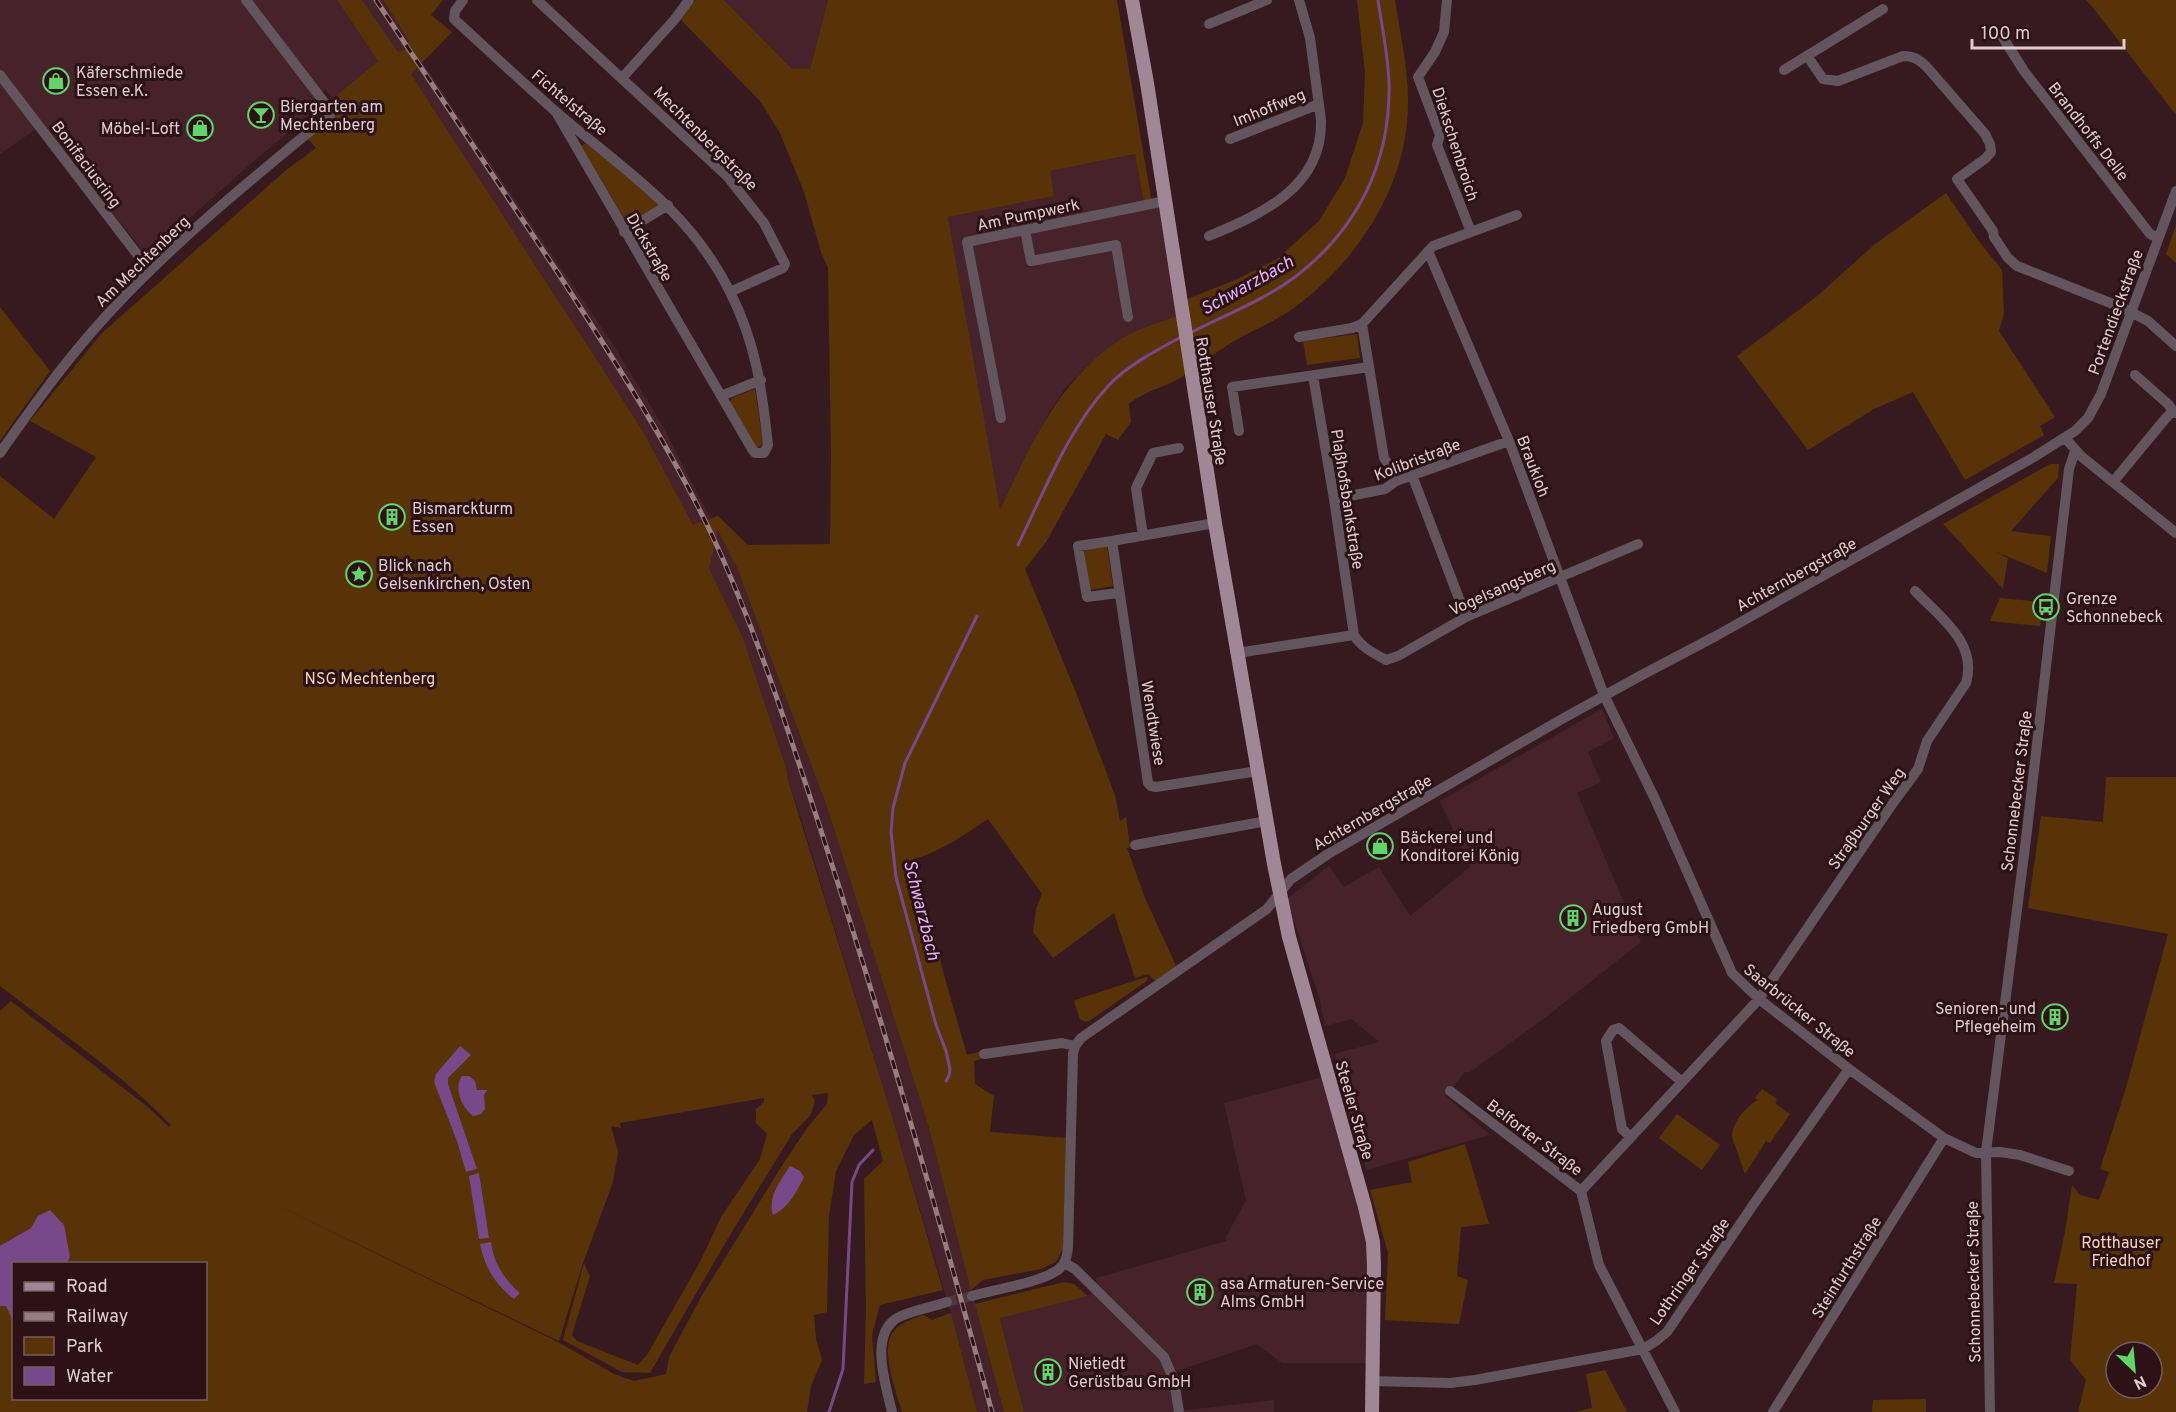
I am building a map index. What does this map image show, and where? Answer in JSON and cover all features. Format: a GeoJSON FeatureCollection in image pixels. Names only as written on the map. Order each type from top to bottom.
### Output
{"type":"FeatureCollection","features":[{"type":"Feature","properties":{"kind":"main road","name":"Rotthauser Straße"},"geometry":{"type":"LineString","coordinates":[[1132,0],[1215,523],[1258,771]]}},
{"type":"Feature","properties":{"kind":"main road","name":"Steeler Straße"},"geometry":{"type":"LineString","coordinates":[[1258,771],[1289,937],[1371,1231],[1374,1266],[1372,1412]]}},
{"type":"Feature","properties":{"kind":"street","name":"Am Mechtenberg"},"geometry":{"type":"LineString","coordinates":[[0,453],[90,334],[150,271],[281,155],[330,115],[327,106],[246,0]]}},
{"type":"Feature","properties":{"kind":"street","name":"Fichtelstraße"},"geometry":{"type":"LineString","coordinates":[[463,0],[455,11],[454,20],[556,112],[628,169],[668,205],[703,247],[730,292],[748,334],[761,380],[768,445],[764,453]]}},
{"type":"Feature","properties":{"kind":"street"},"geometry":{"type":"LineString","coordinates":[[537,0],[622,78],[689,0]]}},
{"type":"Feature","properties":{"kind":"street"},"geometry":{"type":"LineString","coordinates":[[1209,24],[1267,0]]}},
{"type":"Feature","properties":{"kind":"street","name":"Imhoffweg"},"geometry":{"type":"LineString","coordinates":[[1209,236],[1290,193],[1308,171],[1318,147],[1321,131],[1319,104],[1310,38],[1299,0]]}},
{"type":"Feature","properties":{"kind":"street","name":"Diekschenbroich"},"geometry":{"type":"LineString","coordinates":[[1447,0],[1444,32],[1435,52],[1418,77],[1440,135],[1437,145],[1470,232]]}},
{"type":"Feature","properties":{"kind":"street"},"geometry":{"type":"LineString","coordinates":[[1784,70],[1883,9]]}},
{"type":"Feature","properties":{"kind":"street","name":"Brandhoffs Delle"},"geometry":{"type":"LineString","coordinates":[[2002,36],[2038,90],[2151,234],[2158,238]]}},
{"type":"Feature","properties":{"kind":"street"},"geometry":{"type":"LineString","coordinates":[[1808,57],[1823,79],[1830,81],[1838,81],[1903,56],[1919,59],[1986,134],[1991,152],[1957,179],[1984,217],[2008,258],[2022,268],[2148,321],[2176,346]]}},
{"type":"Feature","properties":{"kind":"street","name":"Bonifaciusring"},"geometry":{"type":"LineString","coordinates":[[0,75],[150,271]]}},
{"type":"Feature","properties":{"kind":"street","name":"Mechtenbergstraße"},"geometry":{"type":"LineString","coordinates":[[622,78],[728,176],[757,212],[780,251],[785,264],[783,268],[730,292]]}},
{"type":"Feature","properties":{"kind":"street","name":"Imhoffweg"},"geometry":{"type":"LineString","coordinates":[[1230,139],[1319,104]]}},
{"type":"Feature","properties":{"kind":"street","name":"Dickstraße"},"geometry":{"type":"LineString","coordinates":[[556,112],[752,449],[755,453],[764,453]]}},
{"type":"Feature","properties":{"kind":"street","name":"Portendieckstraße"},"geometry":{"type":"LineString","coordinates":[[2067,437],[2088,418],[2102,394],[2176,191]]}},
{"type":"Feature","properties":{"kind":"street","name":"Am Pumpwerk"},"geometry":{"type":"LineString","coordinates":[[1001,418],[967,242],[1165,201]]}},
{"type":"Feature","properties":{"kind":"street"},"geometry":{"type":"LineString","coordinates":[[624,232],[668,205]]}},
{"type":"Feature","properties":{"kind":"street"},"geometry":{"type":"LineString","coordinates":[[1299,337],[1352,328],[1362,324],[1432,246],[1516,215]]}},
{"type":"Feature","properties":{"kind":"street"},"geometry":{"type":"LineString","coordinates":[[1025,230],[1031,261],[1116,245],[1128,317]]}},
{"type":"Feature","properties":{"kind":"street","name":"Braukloh"},"geometry":{"type":"LineString","coordinates":[[1428,251],[1509,441],[1604,695]]}},
{"type":"Feature","properties":{"kind":"street"},"geometry":{"type":"LineString","coordinates":[[1362,324],[1384,458],[1393,471],[1412,476],[1466,617]]}},
{"type":"Feature","properties":{"kind":"street"},"geometry":{"type":"LineString","coordinates":[[1239,431],[1232,387],[1368,367]]}},
{"type":"Feature","properties":{"kind":"street"},"geometry":{"type":"LineString","coordinates":[[2113,482],[2175,412],[2134,375]]}},
{"type":"Feature","properties":{"kind":"street","name":"Plaßhofsbankstraße"},"geometry":{"type":"LineString","coordinates":[[1313,376],[1354,635]]}},
{"type":"Feature","properties":{"kind":"street"},"geometry":{"type":"LineString","coordinates":[[721,396],[761,380]]}},
{"type":"Feature","properties":{"kind":"street"},"geometry":{"type":"LineString","coordinates":[[2067,437],[2075,451],[2176,533]]}},
{"type":"Feature","properties":{"kind":"street","name":"Achternbergstraße"},"geometry":{"type":"LineString","coordinates":[[1075,1046],[1081,1038],[1267,909],[1291,879],[1329,854],[1604,695],[1716,636],[2067,437]]}},
{"type":"Feature","properties":{"kind":"street","name":"Kolibristraße"},"geometry":{"type":"LineString","coordinates":[[1334,499],[1385,489],[1396,481],[1509,441]]}},
{"type":"Feature","properties":{"kind":"street"},"geometry":{"type":"LineString","coordinates":[[1143,536],[1136,488],[1153,453],[1179,448]]}},
{"type":"Feature","properties":{"kind":"street","name":"Schonnebecker Straße"},"geometry":{"type":"LineString","coordinates":[[1990,1412],[1986,1152],[2069,469],[2075,451]]}},
{"type":"Feature","properties":{"kind":"street"},"geometry":{"type":"LineString","coordinates":[[1118,593],[1087,597],[1078,546],[1215,523]]}},
{"type":"Feature","properties":{"kind":"street","name":"Wendtwiese"},"geometry":{"type":"LineString","coordinates":[[1112,541],[1148,783],[1156,787],[1258,771]]}},
{"type":"Feature","properties":{"kind":"street","name":"Vogelsangsberg"},"geometry":{"type":"LineString","coordinates":[[1354,635],[1371,652],[1386,660],[1411,650],[1466,617],[1501,600],[1561,578],[1638,544]]}},
{"type":"Feature","properties":{"kind":"street","name":"Straßburger Weg"},"geometry":{"type":"LineString","coordinates":[[1581,1191],[1759,999],[1918,769],[1927,741],[1966,683],[1969,661],[1960,637],[1915,591]]}},
{"type":"Feature","properties":{"kind":"street"},"geometry":{"type":"LineString","coordinates":[[1237,653],[1354,635]]}},
{"type":"Feature","properties":{"kind":"street","name":"Saarbrücker Straße"},"geometry":{"type":"LineString","coordinates":[[1604,695],[1655,799],[1732,974],[1759,999],[1849,1069],[1944,1138],[1976,1153],[1986,1152]]}},
{"type":"Feature","properties":{"kind":"street"},"geometry":{"type":"LineString","coordinates":[[1135,844],[1267,822]]}},
{"type":"Feature","properties":{"kind":"street"},"geometry":{"type":"LineString","coordinates":[[1631,1137],[1622,1129],[1606,1041],[1613,1030],[1619,1028],[1682,1082]]}},
{"type":"Feature","properties":{"kind":"street"},"geometry":{"type":"LineString","coordinates":[[972,1296],[1041,1277],[1059,1269],[1064,1263],[1068,1247],[1075,1046],[1062,1043],[984,1054]]}},
{"type":"Feature","properties":{"kind":"street","name":"Lothringer Straße"},"geometry":{"type":"LineString","coordinates":[[1372,1381],[1450,1383],[1643,1349],[1667,1332],[1753,1204],[1849,1069]]}},
{"type":"Feature","properties":{"kind":"street","name":"Belforter Straße"},"geometry":{"type":"LineString","coordinates":[[1450,1091],[1581,1191],[1599,1265],[1675,1412]]}},
{"type":"Feature","properties":{"kind":"street","name":"Steinfurthstraße"},"geometry":{"type":"LineString","coordinates":[[1773,1412],[1944,1138]]}},
{"type":"Feature","properties":{"kind":"street"},"geometry":{"type":"LineString","coordinates":[[1986,1152],[2020,1155],[2069,1172]]}},
{"type":"Feature","properties":{"kind":"street"},"geometry":{"type":"LineString","coordinates":[[1064,1263],[1075,1269],[1164,1357],[1174,1380],[1179,1412]]}},
{"type":"Feature","properties":{"kind":"street"},"geometry":{"type":"LineString","coordinates":[[892,1412],[882,1366],[881,1344],[887,1329],[899,1317],[947,1302]]}},
{"type":"Feature","properties":{"kind":"shaded area"},"geometry":{"type":"Polygon","coordinates":[[[0,0],[337,0],[378,61],[332,99],[325,90],[310,102],[311,111],[308,116],[147,256],[42,125],[0,154],[0,0]]]}},
{"type":"Feature","properties":{"kind":"shaded area"},"geometry":{"type":"Polygon","coordinates":[[[362,0],[383,0],[409,41],[404,50],[398,53],[362,0]]]}},
{"type":"Feature","properties":{"kind":"shaded area"},"geometry":{"type":"Polygon","coordinates":[[[724,0],[828,0],[810,69],[792,69],[724,0]]]}},
{"type":"Feature","properties":{"kind":"shaded area"},"geometry":{"type":"Polygon","coordinates":[[[422,62],[614,346],[661,423],[711,519],[693,525],[643,431],[411,74],[422,62]]]}},
{"type":"Feature","properties":{"kind":"shaded area"},"geometry":{"type":"Polygon","coordinates":[[[1135,154],[1144,204],[1164,202],[1181,315],[1122,339],[1088,365],[1066,387],[1049,413],[999,510],[948,217],[1053,196],[1049,171],[1135,154]]]}},
{"type":"Feature","properties":{"kind":"shaded area"},"geometry":{"type":"Polygon","coordinates":[[[718,528],[737,568],[827,807],[929,1128],[1004,1412],[977,1412],[951,1313],[800,815],[756,683],[708,572],[718,528]]]}},
{"type":"Feature","properties":{"kind":"shaded area"},"geometry":{"type":"Polygon","coordinates":[[[1602,709],[1614,738],[1588,752],[1601,782],[1577,793],[1641,942],[1546,1017],[1470,1072],[1465,1072],[1446,1096],[1490,1135],[1366,1170],[1334,1054],[1379,1042],[1352,1019],[1325,1026],[1320,1000],[1287,899],[1329,866],[1344,887],[1379,867],[1410,916],[1470,867],[1440,801],[1602,709]]]}},
{"type":"Feature","properties":{"kind":"shaded area"},"geometry":{"type":"Polygon","coordinates":[[[1327,1076],[1368,1232],[1370,1363],[1282,1363],[1257,1344],[1168,1374],[1175,1412],[1024,1412],[1000,1317],[1088,1296],[1097,1290],[1096,1278],[1226,1241],[1246,1200],[1224,1103],[1327,1076]]]}},
{"type":"Feature","properties":{"kind":"shaded area"},"geometry":{"type":"Polygon","coordinates":[[[1274,1400],[1274,1412],[1175,1412],[1179,1411],[1274,1400]]]}},
{"type":"Feature","properties":{"kind":"green space","name":"NSG Mechtenberg"},"geometry":{"type":"Polygon","coordinates":[[[337,0],[362,0],[398,52],[404,50],[409,41],[383,0],[443,0],[431,15],[452,32],[411,74],[643,431],[693,525],[718,516],[748,545],[830,544],[828,268],[821,252],[804,192],[780,133],[760,101],[681,20],[695,0],[724,0],[792,69],[810,69],[828,0],[1117,0],[1152,203],[1144,204],[1135,154],[1050,171],[1054,196],[948,217],[1000,509],[1049,415],[1080,373],[1099,355],[1128,335],[1181,315],[1182,301],[1235,280],[1277,259],[1319,221],[1345,178],[1363,123],[1365,73],[1357,0],[1395,0],[1407,75],[1406,131],[1400,161],[1390,190],[1376,217],[1359,243],[1339,267],[1318,289],[1294,308],[1226,346],[1178,379],[1142,395],[1129,404],[1131,422],[1118,440],[1106,434],[1046,542],[1025,569],[1115,795],[1120,821],[1126,817],[1130,847],[1127,848],[1145,898],[1178,970],[1158,984],[1148,974],[1135,978],[1114,913],[1053,958],[1033,932],[1036,909],[1042,894],[988,819],[944,847],[915,859],[967,1055],[983,1051],[983,1058],[974,1061],[975,1084],[994,1096],[990,1132],[1066,1138],[1063,1249],[1056,1262],[1041,1269],[983,1280],[971,1290],[929,1128],[827,807],[737,568],[718,530],[709,569],[743,638],[786,768],[943,1290],[880,1305],[872,1335],[876,1382],[864,1384],[866,1309],[864,1179],[883,1161],[872,1120],[854,1135],[836,1171],[829,1216],[827,1312],[814,1315],[816,1339],[822,1360],[811,1386],[807,1412],[0,1412],[0,1011],[11,1001],[149,1108],[169,1127],[171,1125],[131,1087],[88,1052],[0,986],[0,476],[54,519],[96,457],[30,421],[101,334],[285,171],[316,148],[305,136],[331,116],[337,104],[332,99],[378,61],[337,0]],[[828,1093],[812,1095],[815,1102],[810,1116],[792,1134],[650,1373],[622,1372],[563,1340],[584,1263],[590,1276],[572,1335],[577,1341],[638,1365],[647,1355],[701,1260],[721,1217],[760,1159],[767,1134],[756,1123],[756,1109],[764,1102],[764,1098],[620,1123],[621,1128],[611,1126],[618,1152],[613,1182],[583,1263],[559,1341],[258,1196],[558,1342],[614,1374],[634,1381],[666,1374],[669,1357],[701,1297],[783,1164],[807,1128],[827,1104],[828,1093]]]}},
{"type":"Feature","properties":{"kind":"green space"},"geometry":{"type":"Polygon","coordinates":[[[2086,0],[2176,0],[2176,115],[2094,9],[2086,0]]]}},
{"type":"Feature","properties":{"kind":"green space"},"geometry":{"type":"Polygon","coordinates":[[[585,143],[632,179],[658,203],[658,206],[627,224],[583,148],[585,143]]]}},
{"type":"Feature","properties":{"kind":"green space"},"geometry":{"type":"Polygon","coordinates":[[[1946,193],[2002,270],[2004,314],[1999,331],[2055,417],[2040,426],[2044,435],[1965,480],[1913,392],[1874,409],[1808,450],[1737,356],[1816,297],[1874,245],[1946,193]]]}},
{"type":"Feature","properties":{"kind":"green space"},"geometry":{"type":"Polygon","coordinates":[[[2176,225],[2176,263],[2166,254],[2176,225]]]}},
{"type":"Feature","properties":{"kind":"green space"},"geometry":{"type":"Polygon","coordinates":[[[0,307],[50,371],[0,441],[0,307]]]}},
{"type":"Feature","properties":{"kind":"green space"},"geometry":{"type":"Polygon","coordinates":[[[1357,334],[1360,358],[1307,365],[1303,341],[1357,334]]]}},
{"type":"Feature","properties":{"kind":"green space"},"geometry":{"type":"Polygon","coordinates":[[[755,389],[763,444],[757,448],[730,402],[732,398],[755,389]]]}},
{"type":"Feature","properties":{"kind":"green space"},"geometry":{"type":"Polygon","coordinates":[[[2050,464],[2059,464],[2058,478],[2011,531],[2051,536],[2047,573],[1994,551],[2008,558],[2003,589],[1943,524],[2050,464]]]}},
{"type":"Feature","properties":{"kind":"green space"},"geometry":{"type":"Polygon","coordinates":[[[1107,546],[1113,586],[1090,590],[1084,550],[1107,546]]]}},
{"type":"Feature","properties":{"kind":"green space"},"geometry":{"type":"Polygon","coordinates":[[[2000,598],[2043,602],[2040,626],[1990,621],[2000,598]]]}},
{"type":"Feature","properties":{"kind":"green space","name":"Rotthauser Friedhof"},"geometry":{"type":"Polygon","coordinates":[[[2106,777],[2176,777],[2176,1412],[2078,1412],[2086,1380],[2070,1360],[2077,1284],[2054,1283],[2072,1185],[2080,1195],[2099,1200],[2109,1172],[2100,1169],[2125,1091],[2168,934],[2028,908],[2041,816],[2103,822],[2106,777]]]}},
{"type":"Feature","properties":{"kind":"green space"},"geometry":{"type":"Polygon","coordinates":[[[1146,977],[1147,981],[1089,1021],[1085,1022],[1080,1019],[1075,1000],[1146,977]]]}},
{"type":"Feature","properties":{"kind":"green space"},"geometry":{"type":"Polygon","coordinates":[[[1762,1089],[1777,1099],[1775,1103],[1790,1114],[1770,1143],[1766,1141],[1745,1174],[1732,1137],[1734,1126],[1749,1107],[1758,1100],[1755,1098],[1762,1089]]]}},
{"type":"Feature","properties":{"kind":"green space"},"geometry":{"type":"Polygon","coordinates":[[[1677,1114],[1720,1145],[1702,1170],[1659,1138],[1677,1114]]]}},
{"type":"Feature","properties":{"kind":"green space"},"geometry":{"type":"Polygon","coordinates":[[[1465,1144],[1489,1224],[1461,1227],[1457,1276],[1468,1280],[1459,1324],[1385,1320],[1388,1253],[1370,1190],[1412,1182],[1408,1162],[1465,1144]]]}},
{"type":"Feature","properties":{"kind":"green space"},"geometry":{"type":"Polygon","coordinates":[[[1064,1282],[1074,1284],[1088,1296],[1000,1318],[1024,1412],[1004,1412],[975,1304],[1064,1282]]]}},
{"type":"Feature","properties":{"kind":"green space"},"geometry":{"type":"Polygon","coordinates":[[[951,1313],[977,1412],[902,1412],[888,1359],[890,1339],[897,1328],[911,1319],[923,1315],[932,1320],[951,1313]]]}},
{"type":"Feature","properties":{"kind":"green space"},"geometry":{"type":"Polygon","coordinates":[[[1605,1370],[1627,1412],[1573,1412],[1592,1408],[1586,1374],[1605,1370]]]}},
{"type":"Feature","properties":{"kind":"green space"},"geometry":{"type":"Polygon","coordinates":[[[1926,1399],[1926,1412],[1872,1412],[1873,1400],[1926,1399]]]}},
{"type":"Feature","properties":{"kind":"water"},"geometry":{"type":"Polygon","coordinates":[[[460,1046],[471,1055],[448,1078],[448,1084],[477,1169],[466,1172],[457,1141],[434,1082],[436,1074],[460,1046]]]}},
{"type":"Feature","properties":{"kind":"water"},"geometry":{"type":"Polygon","coordinates":[[[462,1076],[469,1076],[475,1081],[477,1090],[487,1090],[484,1095],[485,1109],[481,1114],[473,1116],[462,1103],[458,1086],[462,1076]]]}},
{"type":"Feature","properties":{"kind":"water"},"geometry":{"type":"Polygon","coordinates":[[[790,1166],[800,1171],[804,1177],[788,1204],[773,1215],[773,1195],[790,1166]]]}},
{"type":"Feature","properties":{"kind":"water"},"geometry":{"type":"Polygon","coordinates":[[[479,1173],[489,1238],[479,1239],[469,1176],[479,1173]]]}},
{"type":"Feature","properties":{"kind":"water"},"geometry":{"type":"Polygon","coordinates":[[[50,1210],[64,1225],[70,1257],[68,1262],[12,1262],[12,1319],[6,1306],[0,1306],[0,1246],[31,1228],[38,1216],[50,1210]]]}},
{"type":"Feature","properties":{"kind":"water"},"geometry":{"type":"Polygon","coordinates":[[[491,1242],[501,1270],[520,1293],[514,1299],[496,1281],[485,1261],[480,1244],[491,1242]]]}},
{"type":"Feature","properties":{"kind":"waterway","name":"Schwarzbach"},"geometry":{"type":"LineString","coordinates":[[1190,333],[1257,300],[1295,277],[1337,237],[1367,191],[1384,139],[1388,111],[1389,82],[1378,0]]}},
{"type":"Feature","properties":{"kind":"waterway","name":"Schwarzbach"},"geometry":{"type":"LineString","coordinates":[[1018,545],[1069,441],[1094,402],[1125,371],[1181,337]]}},
{"type":"Feature","properties":{"kind":"waterway","name":"Schwarzbach"},"geometry":{"type":"LineString","coordinates":[[946,1081],[950,1069],[896,877],[891,832],[893,808],[905,763],[977,616]]}},
{"type":"Feature","properties":{"kind":"waterway","name":"Schwarzbach"},"geometry":{"type":"LineString","coordinates":[[829,1412],[843,1369],[852,1182],[859,1165],[873,1150]]}},
{"type":"Feature","properties":{"kind":"tunnel"},"geometry":{"type":"LineString","coordinates":[[947,1302],[972,1296]]}},
{"type":"Feature","properties":{"kind":"railway"},"geometry":{"type":"LineString","coordinates":[[376,0],[558,273],[619,369],[677,467],[729,572],[773,687],[870,984],[992,1412]]}},
{"type":"Feature","properties":{"kind":"place","name":"Käferschmiede Essen e.K."},"geometry":{"type":"Point","coordinates":[56,81]}},
{"type":"Feature","properties":{"kind":"place","name":"Biergarten am Mechtenberg"},"geometry":{"type":"Point","coordinates":[261,115]}},
{"type":"Feature","properties":{"kind":"place","name":"Möbel-Loft"},"geometry":{"type":"Point","coordinates":[200,128]}},
{"type":"Feature","properties":{"kind":"place","name":"Bismarckturm Essen"},"geometry":{"type":"Point","coordinates":[392,517]}},
{"type":"Feature","properties":{"kind":"place","name":"Blick nach Gelsenkirchen, Osten"},"geometry":{"type":"Point","coordinates":[359,574]}},
{"type":"Feature","properties":{"kind":"place","name":"Grenze Schonnebeck"},"geometry":{"type":"Point","coordinates":[2046,607]}},
{"type":"Feature","properties":{"kind":"place","name":"Bäckerei und Konditorei König"},"geometry":{"type":"Point","coordinates":[1380,846]}},
{"type":"Feature","properties":{"kind":"place","name":"August Friedberg GmbH"},"geometry":{"type":"Point","coordinates":[1573,918]}},
{"type":"Feature","properties":{"kind":"place","name":"Senioren- und Pflegeheim"},"geometry":{"type":"Point","coordinates":[2055,1017]}},
{"type":"Feature","properties":{"kind":"place","name":"asa Armaturen-Service Alms GmbH"},"geometry":{"type":"Point","coordinates":[1200,1292]}},
{"type":"Feature","properties":{"kind":"place","name":"Nietiedt Gerüstbau GmbH"},"geometry":{"type":"Point","coordinates":[1048,1372]}}]}
